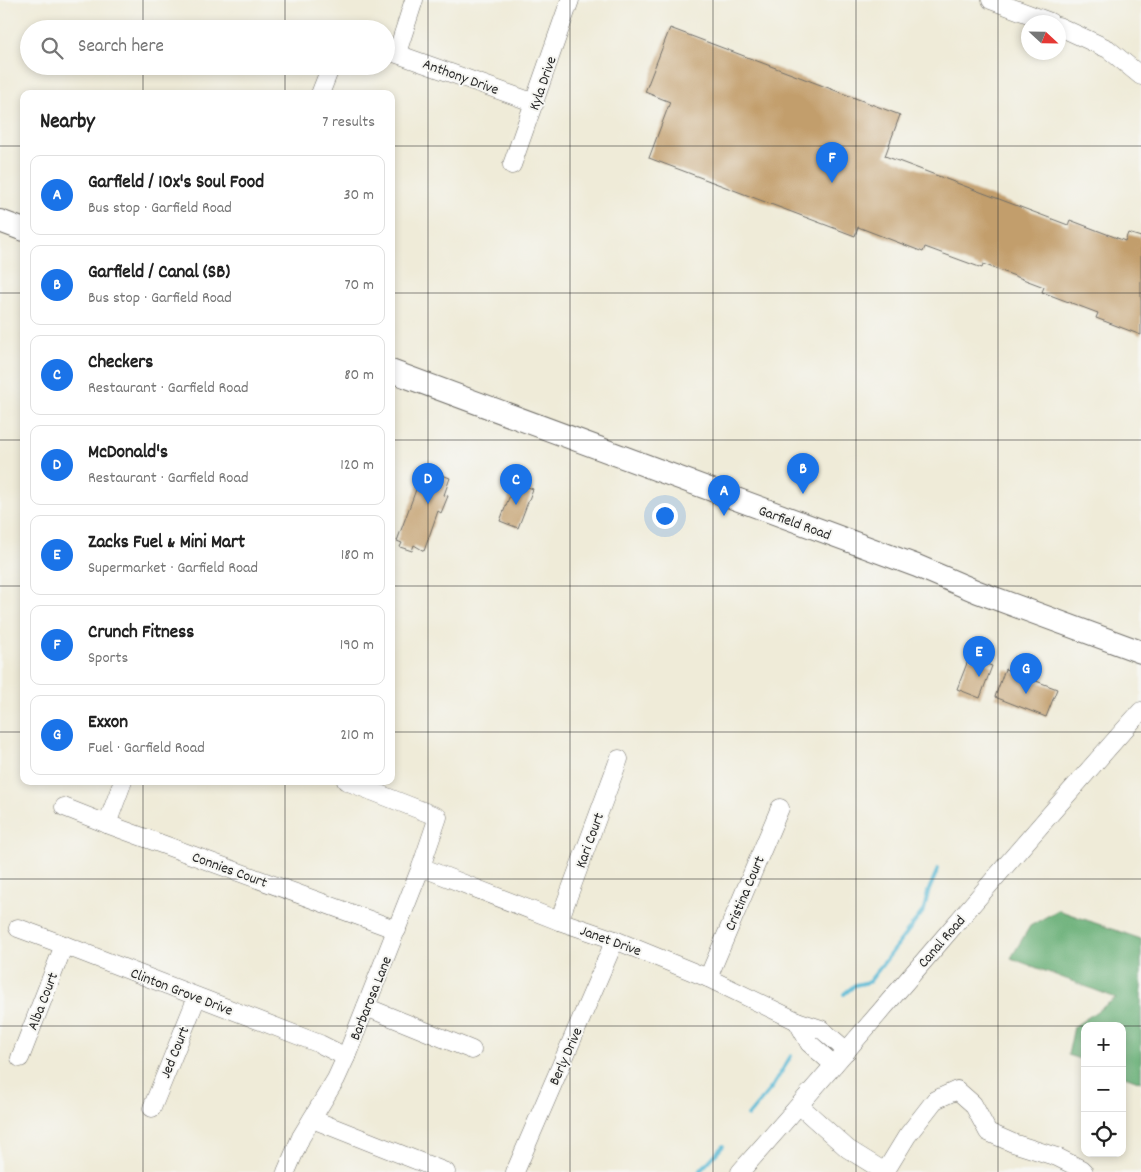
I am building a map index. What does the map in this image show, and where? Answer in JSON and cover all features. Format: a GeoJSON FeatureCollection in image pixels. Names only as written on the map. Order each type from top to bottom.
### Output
{"type":"FeatureCollection","features":[{"type":"Feature","properties":{"kind":"main road"},"geometry":{"type":"LineString","coordinates":[[0,221],[20,228]]}},
{"type":"Feature","properties":{"kind":"main road","name":"Garfield Road"},"geometry":{"type":"LineString","coordinates":[[395,372],[908,563],[978,592],[1141,652]]}},
{"type":"Feature","properties":{"kind":"street"},"geometry":{"type":"LineString","coordinates":[[395,45],[414,0]]}},
{"type":"Feature","properties":{"kind":"street","name":"Kyla Drive"},"geometry":{"type":"LineString","coordinates":[[512,165],[570,0]]}},
{"type":"Feature","properties":{"kind":"street"},"geometry":{"type":"LineString","coordinates":[[991,0],[1031,15]]}},
{"type":"Feature","properties":{"kind":"street"},"geometry":{"type":"LineString","coordinates":[[1066,30],[1108,49],[1141,76]]}},
{"type":"Feature","properties":{"kind":"street","name":"Anthony Drive"},"geometry":{"type":"LineString","coordinates":[[395,53],[535,103]]}},
{"type":"Feature","properties":{"kind":"street"},"geometry":{"type":"LineString","coordinates":[[322,90],[327,75]]}},
{"type":"Feature","properties":{"kind":"street","name":"Canal Road"},"geometry":{"type":"LineString","coordinates":[[740,1172],[800,1106],[1045,818],[1141,711]]}},
{"type":"Feature","properties":{"kind":"street","name":"Kari Court"},"geometry":{"type":"LineString","coordinates":[[559,921],[619,759]]}},
{"type":"Feature","properties":{"kind":"street"},"geometry":{"type":"LineString","coordinates":[[107,824],[122,785]]}},
{"type":"Feature","properties":{"kind":"street","name":"Barbarosa Lane"},"geometry":{"type":"LineString","coordinates":[[286,1172],[301,1137],[336,1079],[346,1056],[397,930],[438,817],[356,785]]}},
{"type":"Feature","properties":{"kind":"street","name":"Connies Court"},"geometry":{"type":"LineString","coordinates":[[64,807],[397,930]]}},
{"type":"Feature","properties":{"kind":"street","name":"Cristina Court"},"geometry":{"type":"LineString","coordinates":[[708,978],[780,808]]}},
{"type":"Feature","properties":{"kind":"street","name":"Janet Drive"},"geometry":{"type":"LineString","coordinates":[[421,867],[559,921],[615,940],[708,978],[797,1021],[821,1029],[847,1051]]}},
{"type":"Feature","properties":{"kind":"street","name":"Clinton Grove Drive"},"geometry":{"type":"LineString","coordinates":[[18,928],[197,996],[346,1056]]}},
{"type":"Feature","properties":{"kind":"street","name":"Berly Drive"},"geometry":{"type":"LineString","coordinates":[[515,1172],[615,940]]}},
{"type":"Feature","properties":{"kind":"street","name":"Alba Court"},"geometry":{"type":"LineString","coordinates":[[20,1058],[64,945]]}},
{"type":"Feature","properties":{"kind":"street","name":"Jed Court"},"geometry":{"type":"LineString","coordinates":[[152,1108],[197,996]]}},
{"type":"Feature","properties":{"kind":"street"},"geometry":{"type":"LineString","coordinates":[[366,1007],[472,1050]]}},
{"type":"Feature","properties":{"kind":"street"},"geometry":{"type":"LineString","coordinates":[[797,1021],[810,1043],[834,1065]]}},
{"type":"Feature","properties":{"kind":"street"},"geometry":{"type":"LineString","coordinates":[[800,1106],[848,1149],[885,1172],[908,1136],[935,1100],[957,1090],[973,1104],[988,1132],[1057,1157],[1084,1172]]}},
{"type":"Feature","properties":{"kind":"street"},"geometry":{"type":"LineString","coordinates":[[312,1119],[446,1172]]}},
{"type":"Feature","properties":{"kind":"green space"},"geometry":{"type":"Polygon","coordinates":[[[1058,910],[1141,939],[1141,1082],[1126,1076],[1126,1022],[1081,1022],[1116,998],[1011,958],[1030,926],[1058,910]]]}},
{"type":"Feature","properties":{"kind":"green space"},"geometry":{"type":"Polygon","coordinates":[[[1081,1022],[1081,1060],[1068,1055],[1074,1027],[1081,1022]]]}},
{"type":"Feature","properties":{"kind":"building"},"geometry":{"type":"Polygon","coordinates":[[[670,28],[900,115],[885,156],[1068,225],[1070,220],[1125,241],[1128,233],[1141,237],[1141,335],[1096,318],[1098,313],[1042,292],[1044,287],[983,264],[982,268],[925,247],[923,252],[858,227],[855,236],[649,158],[670,102],[645,92],[670,28]]]}},
{"type":"Feature","properties":{"kind":"building"},"geometry":{"type":"Polygon","coordinates":[[[424,468],[450,478],[444,495],[448,496],[441,513],[438,511],[424,551],[414,545],[412,551],[400,547],[402,543],[397,541],[424,468]]]}},
{"type":"Feature","properties":{"kind":"building"},"geometry":{"type":"Polygon","coordinates":[[[515,482],[533,489],[518,528],[500,521],[515,482]]]}},
{"type":"Feature","properties":{"kind":"building"},"geometry":{"type":"Polygon","coordinates":[[[969,658],[992,666],[980,698],[957,689],[969,658]]]}},
{"type":"Feature","properties":{"kind":"building"},"geometry":{"type":"Polygon","coordinates":[[[1005,669],[1057,689],[1046,717],[995,697],[1005,669]]]}},
{"type":"Feature","properties":{"kind":"waterway"},"geometry":{"type":"LineString","coordinates":[[844,994],[855,985],[869,982],[924,910],[928,892],[938,869]]}},
{"type":"Feature","properties":{"kind":"waterway"},"geometry":{"type":"LineString","coordinates":[[748,1116],[772,1087],[791,1056]]}},
{"type":"Feature","properties":{"kind":"waterway"},"geometry":{"type":"LineString","coordinates":[[699,1172],[723,1146]]}},
{"type":"Feature","properties":{"kind":"place","name":"Crunch Fitness"},"geometry":{"type":"Point","coordinates":[832,183]}},
{"type":"Feature","properties":{"kind":"place","name":"Garfield / Canal (SB)"},"geometry":{"type":"Point","coordinates":[803,494]}},
{"type":"Feature","properties":{"kind":"place","name":"McDonald's"},"geometry":{"type":"Point","coordinates":[428,504]}},
{"type":"Feature","properties":{"kind":"place","name":"Checkers"},"geometry":{"type":"Point","coordinates":[516,505]}},
{"type":"Feature","properties":{"kind":"place","name":"Garfield / 10x's Soul Food"},"geometry":{"type":"Point","coordinates":[724,516]}},
{"type":"Feature","properties":{"kind":"place","name":"Zacks Fuel & Mini Mart"},"geometry":{"type":"Point","coordinates":[979,677]}},
{"type":"Feature","properties":{"kind":"place","name":"Exxon"},"geometry":{"type":"Point","coordinates":[1026,694]}}]}
